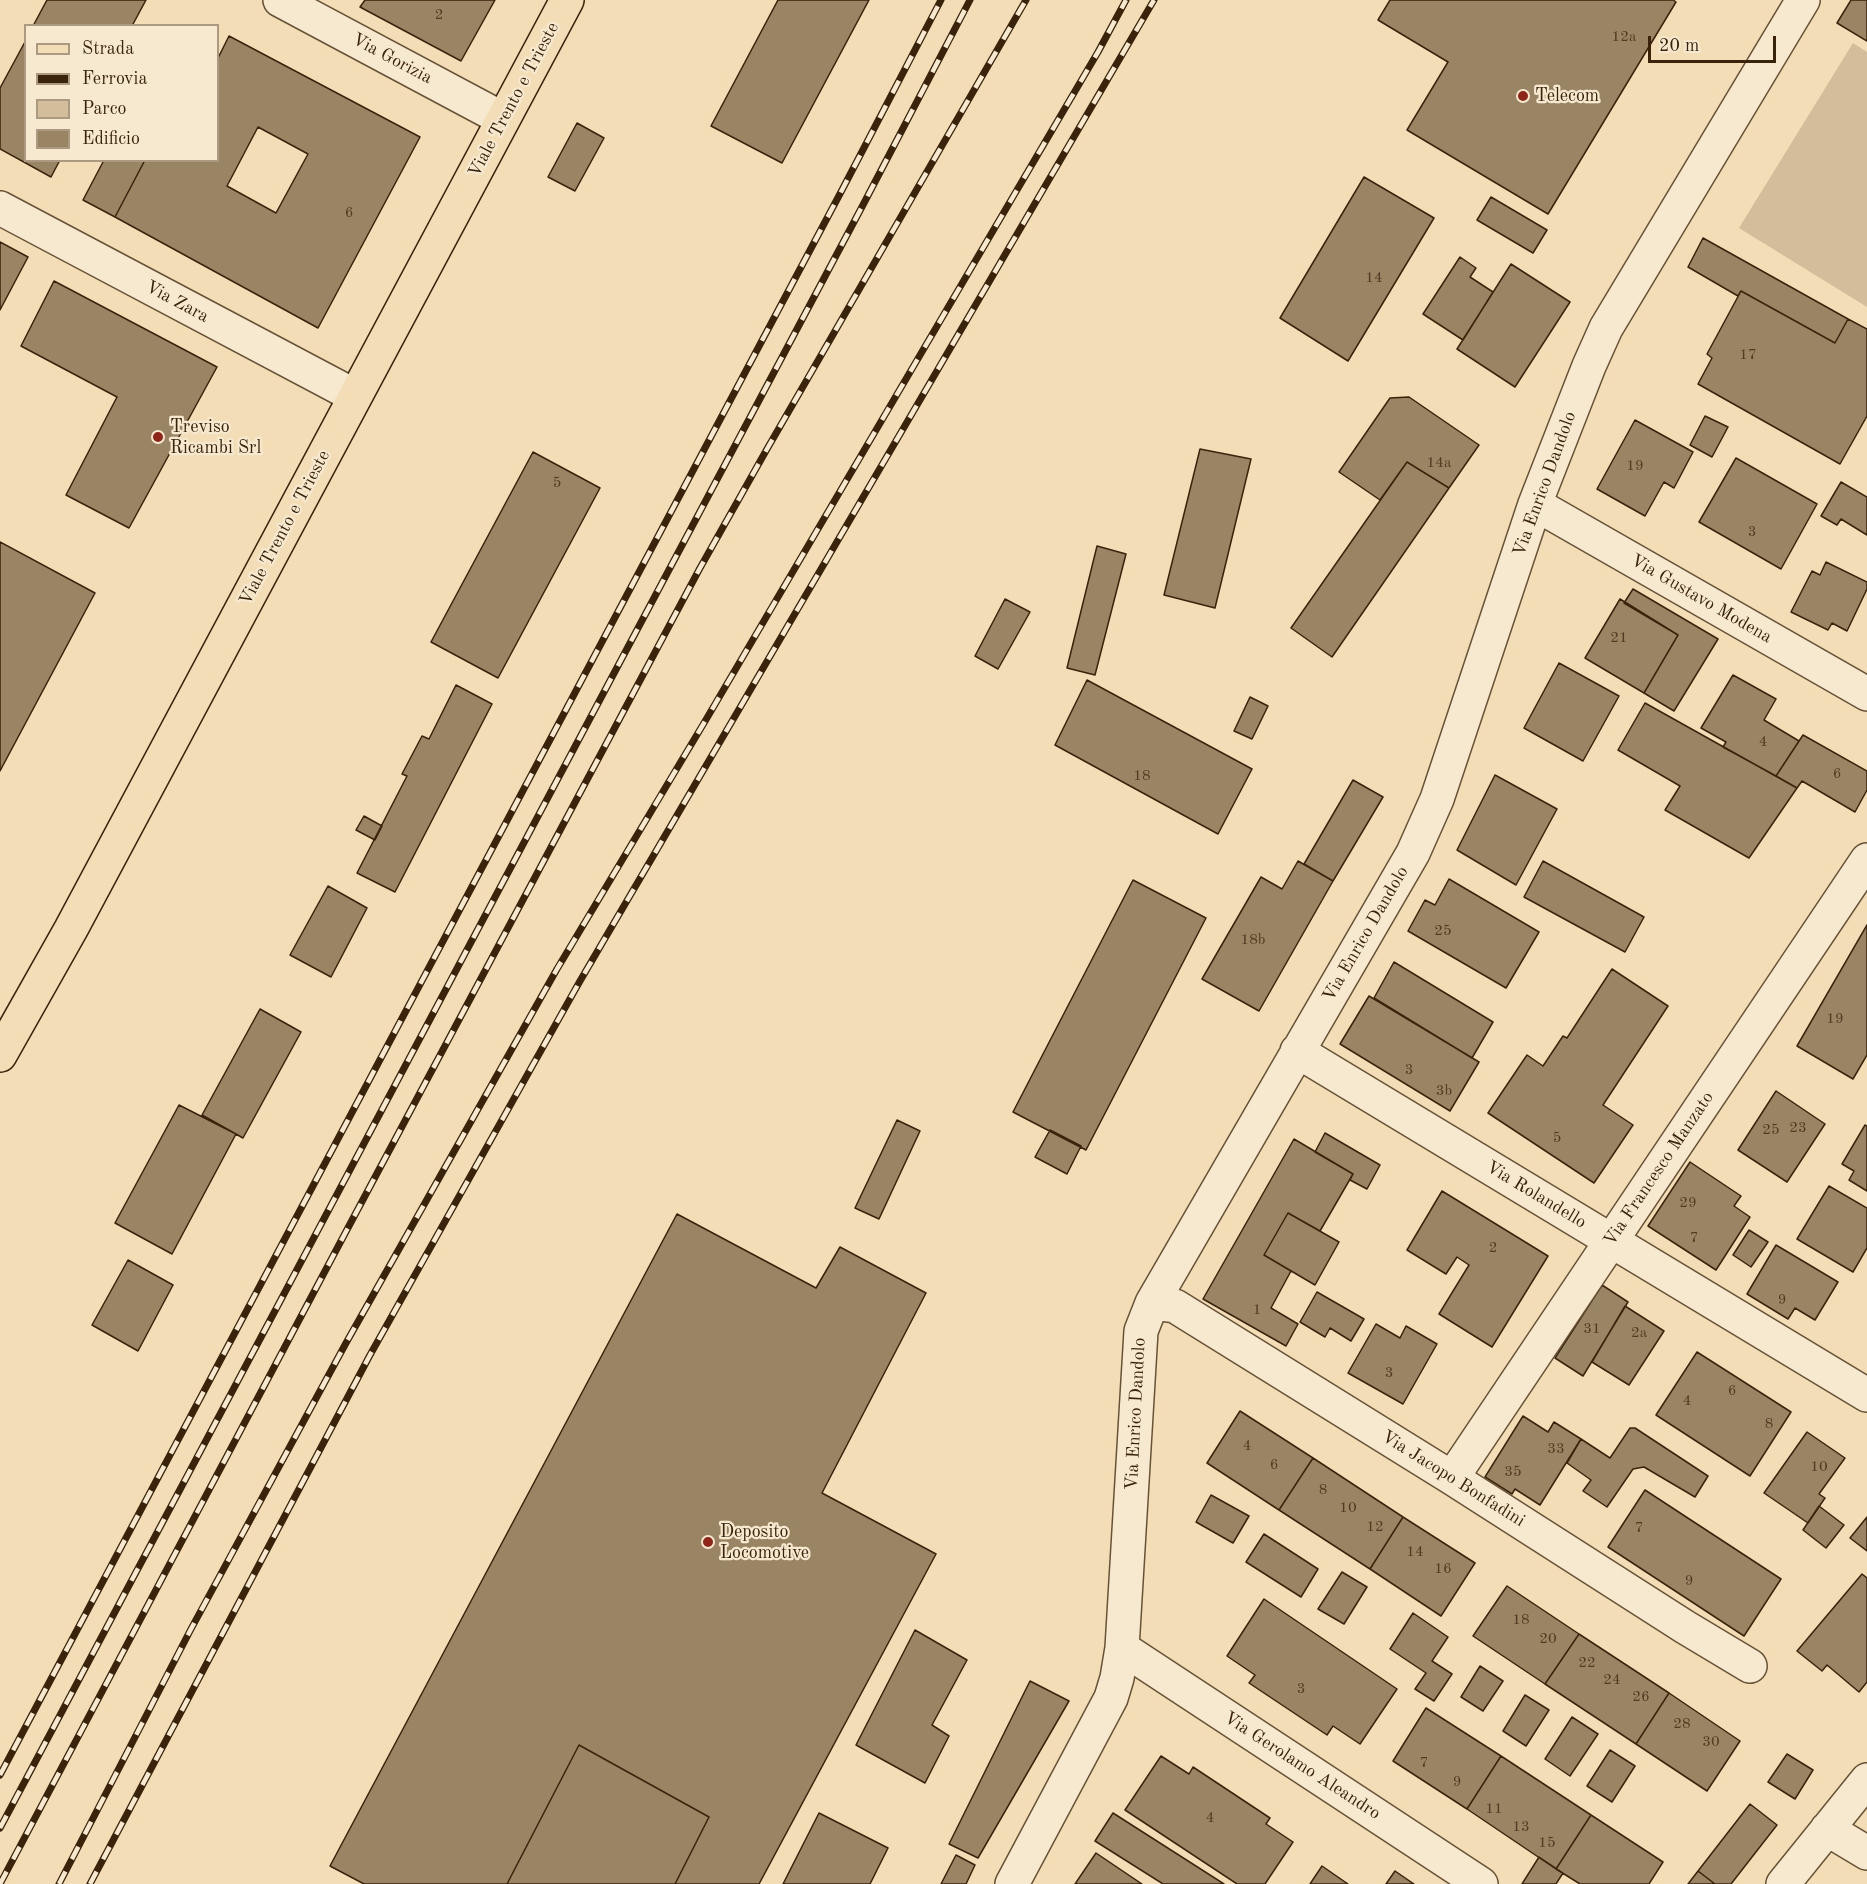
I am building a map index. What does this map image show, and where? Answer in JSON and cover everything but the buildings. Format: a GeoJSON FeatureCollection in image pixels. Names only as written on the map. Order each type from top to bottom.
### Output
{"type":"FeatureCollection","features":[{"type":"Feature","properties":{"kind":"main road","name":"Viale Trento e Trieste"},"geometry":{"type":"LineString","coordinates":[[0,1055],[71,929],[567,0]]}},
{"type":"Feature","properties":{"kind":"street","name":"Via Gorizia"},"geometry":{"type":"LineString","coordinates":[[280,0],[503,119]]}},
{"type":"Feature","properties":{"kind":"street","name":"Via Enrico Dandolo"},"geometry":{"type":"LineString","coordinates":[[1014,1883],[1111,1698],[1117,1678],[1122,1648],[1141,1331],[1152,1303],[1413,853],[1437,799],[1535,504],[1606,328],[1803,0]]}},
{"type":"Feature","properties":{"kind":"street","name":"Via Zara"},"geometry":{"type":"LineString","coordinates":[[0,208],[355,396]]}},
{"type":"Feature","properties":{"kind":"street","name":"Via Gustavo Modena"},"geometry":{"type":"LineString","coordinates":[[1535,504],[1867,694]]}},
{"type":"Feature","properties":{"kind":"street","name":"Via Francesco Manzato"},"geometry":{"type":"LineString","coordinates":[[1452,1478],[1867,860]]}},
{"type":"Feature","properties":{"kind":"street","name":"Via Rolandello"},"geometry":{"type":"LineString","coordinates":[[1297,1051],[1867,1395]]}},
{"type":"Feature","properties":{"kind":"street","name":"Via Jacopo Bonfadini"},"geometry":{"type":"LineString","coordinates":[[1152,1303],[1175,1306],[1452,1478],[1685,1628],[1750,1666]]}},
{"type":"Feature","properties":{"kind":"street","name":"Via Gerolamo Aleandro"},"geometry":{"type":"LineString","coordinates":[[1122,1648],[1481,1884]]}},
{"type":"Feature","properties":{"kind":"street"},"geometry":{"type":"LineString","coordinates":[[1783,1884],[1867,1780]]}},
{"type":"Feature","properties":{"kind":"street"},"geometry":{"type":"LineString","coordinates":[[1827,1829],[1867,1853]]}},
{"type":"Feature","properties":{"kind":"green space"},"geometry":{"type":"Polygon","coordinates":[[[1853,43],[1867,52],[1867,307],[1739,228],[1853,43]]]}},
{"type":"Feature","properties":{"kind":"railway"},"geometry":{"type":"LineString","coordinates":[[0,1775],[941,0]]}},
{"type":"Feature","properties":{"kind":"railway"},"geometry":{"type":"LineString","coordinates":[[0,1828],[970,0]]}},
{"type":"Feature","properties":{"kind":"railway"},"geometry":{"type":"LineString","coordinates":[[0,1884],[700,568],[1026,0]]}},
{"type":"Feature","properties":{"kind":"railway"},"geometry":{"type":"LineString","coordinates":[[59,1884],[191,1629],[346,1343],[557,969],[704,723],[1098,52],[1126,0]]}},
{"type":"Feature","properties":{"kind":"railway"},"geometry":{"type":"LineString","coordinates":[[90,1884],[370,1355],[580,981],[1154,0]]}},
{"type":"Feature","properties":{"kind":"place","name":"Telecom"},"geometry":{"type":"Point","coordinates":[1523,96]}},
{"type":"Feature","properties":{"kind":"place","name":"Treviso Ricambi Srl"},"geometry":{"type":"Point","coordinates":[158,437]}},
{"type":"Feature","properties":{"kind":"place","name":"Deposito Locomotive"},"geometry":{"type":"Point","coordinates":[708,1542]}}]}
